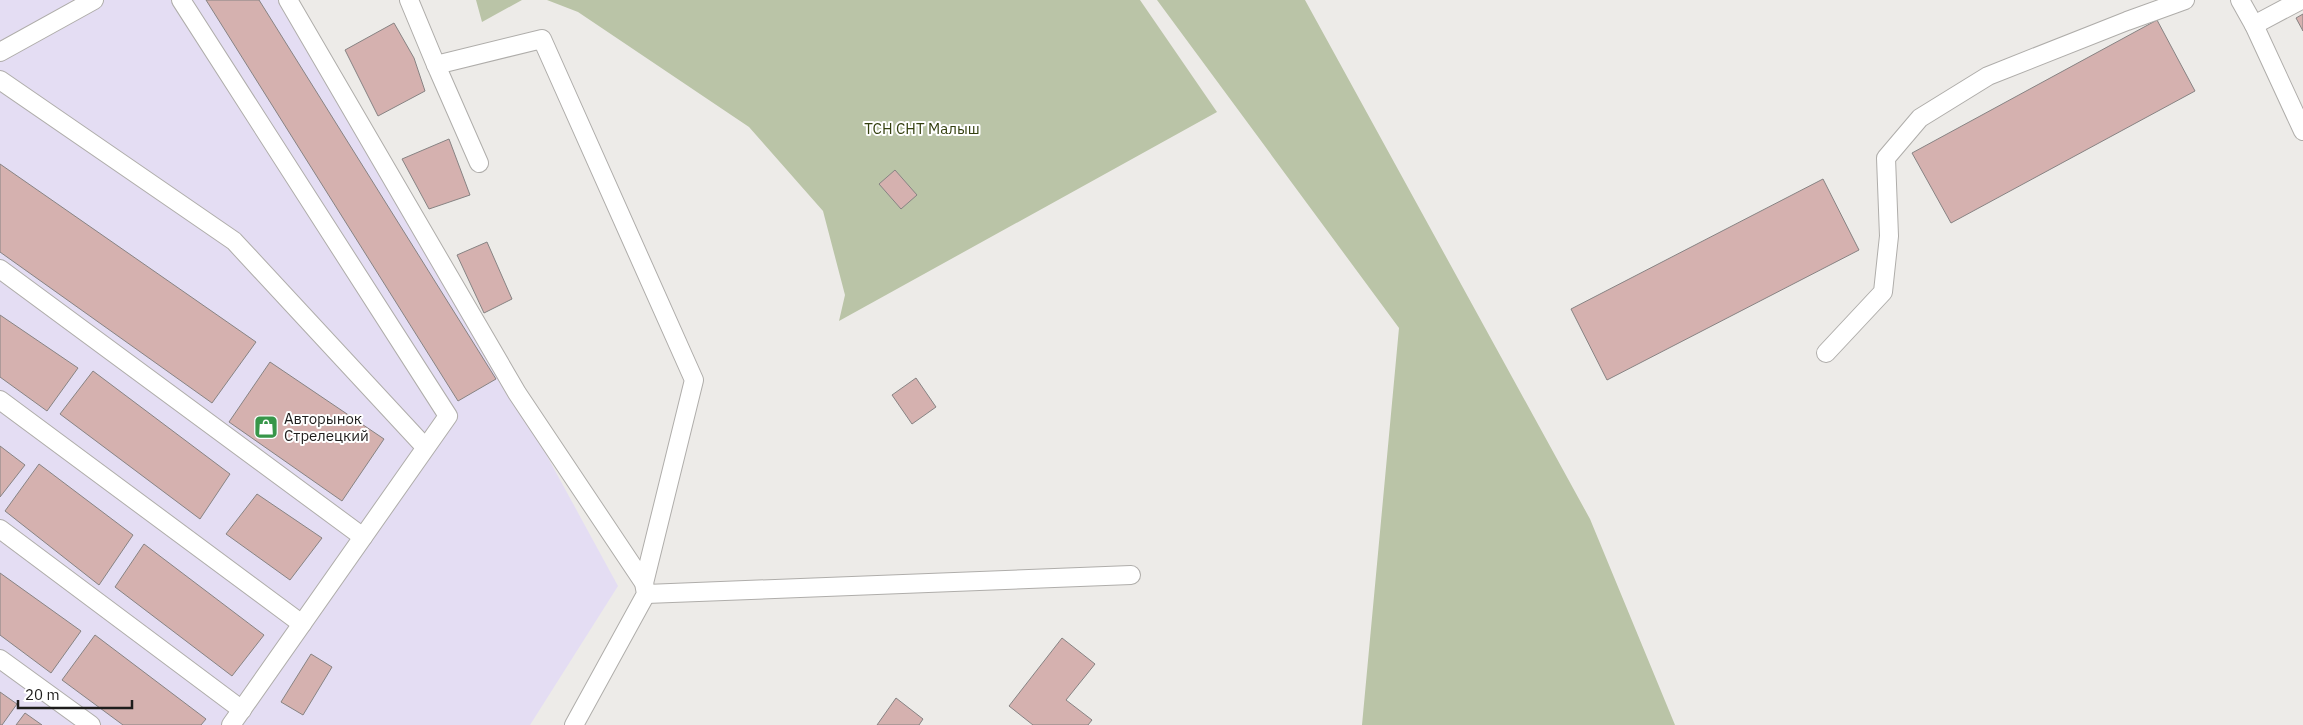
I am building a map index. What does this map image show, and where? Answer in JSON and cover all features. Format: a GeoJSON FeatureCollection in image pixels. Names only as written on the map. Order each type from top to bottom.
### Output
{"type":"FeatureCollection","features":[{"type":"Feature","properties":{"kind":"lane"},"geometry":{"type":"LineString","coordinates":[[0,52],[94,0]]}},
{"type":"Feature","properties":{"kind":"lane"},"geometry":{"type":"LineString","coordinates":[[181,0],[448,416],[231,725]]}},
{"type":"Feature","properties":{"kind":"lane"},"geometry":{"type":"LineString","coordinates":[[288,0],[517,393],[645,589]]}},
{"type":"Feature","properties":{"kind":"lane"},"geometry":{"type":"LineString","coordinates":[[409,0],[479,163]]}},
{"type":"Feature","properties":{"kind":"lane"},"geometry":{"type":"LineString","coordinates":[[1826,353],[1883,292],[1889,236],[1886,158],[1920,118],[1988,76],[2185,0]]}},
{"type":"Feature","properties":{"kind":"lane"},"geometry":{"type":"LineString","coordinates":[[2240,0],[2254,25],[2303,131]]}},
{"type":"Feature","properties":{"kind":"lane"},"geometry":{"type":"LineString","coordinates":[[2254,25],[2301,0]]}},
{"type":"Feature","properties":{"kind":"lane"},"geometry":{"type":"LineString","coordinates":[[436,65],[542,39],[694,380],[645,589],[574,725]]}},
{"type":"Feature","properties":{"kind":"lane"},"geometry":{"type":"LineString","coordinates":[[0,80],[234,240],[426,447]]}},
{"type":"Feature","properties":{"kind":"lane"},"geometry":{"type":"LineString","coordinates":[[0,269],[363,537]]}},
{"type":"Feature","properties":{"kind":"lane"},"geometry":{"type":"LineString","coordinates":[[0,400],[302,624]]}},
{"type":"Feature","properties":{"kind":"lane"},"geometry":{"type":"LineString","coordinates":[[0,529],[242,710]]}},
{"type":"Feature","properties":{"kind":"lane"},"geometry":{"type":"LineString","coordinates":[[645,589],[1131,575]]}},
{"type":"Feature","properties":{"kind":"lane"},"geometry":{"type":"LineString","coordinates":[[0,659],[91,725]]}},
{"type":"Feature","properties":{"kind":"shaded area","name":"Авторынок Стрелецкий"},"geometry":{"type":"Polygon","coordinates":[[[0,0],[298,0],[618,586],[530,725],[0,725],[0,0]]]}},
{"type":"Feature","properties":{"kind":"green space"},"geometry":{"type":"Polygon","coordinates":[[[476,0],[522,0],[482,22],[476,0]]]}},
{"type":"Feature","properties":{"kind":"green space","name":"ТСН СНТ Малыш"},"geometry":{"type":"Polygon","coordinates":[[[547,0],[1140,0],[1217,112],[839,321],[845,295],[823,211],[749,127],[578,12],[547,0]]]}},
{"type":"Feature","properties":{"kind":"green space"},"geometry":{"type":"Polygon","coordinates":[[[1157,0],[1305,0],[1590,519],[1675,725],[1362,725],[1399,328],[1157,0]]]}},
{"type":"Feature","properties":{"kind":"building"},"geometry":{"type":"Polygon","coordinates":[[[206,0],[259,0],[496,379],[458,401],[206,0]]]}},
{"type":"Feature","properties":{"kind":"building"},"geometry":{"type":"Polygon","coordinates":[[[2303,14],[2303,31],[2296,18],[2303,14]]]}},
{"type":"Feature","properties":{"kind":"building"},"geometry":{"type":"Polygon","coordinates":[[[2157,20],[2195,91],[1951,223],[1912,153],[2157,20]]]}},
{"type":"Feature","properties":{"kind":"building"},"geometry":{"type":"Polygon","coordinates":[[[394,23],[414,58],[425,91],[378,116],[345,50],[394,23]]]}},
{"type":"Feature","properties":{"kind":"building"},"geometry":{"type":"Polygon","coordinates":[[[449,139],[470,195],[429,209],[402,159],[449,139]]]}},
{"type":"Feature","properties":{"kind":"building"},"geometry":{"type":"Polygon","coordinates":[[[0,164],[256,342],[212,403],[0,252],[0,164]]]}},
{"type":"Feature","properties":{"kind":"building"},"geometry":{"type":"Polygon","coordinates":[[[895,170],[917,195],[901,209],[879,184],[895,170]]]}},
{"type":"Feature","properties":{"kind":"building"},"geometry":{"type":"Polygon","coordinates":[[[1823,179],[1859,250],[1607,380],[1571,309],[1823,179]]]}},
{"type":"Feature","properties":{"kind":"building"},"geometry":{"type":"Polygon","coordinates":[[[487,242],[512,299],[484,313],[457,255],[487,242]]]}},
{"type":"Feature","properties":{"kind":"building"},"geometry":{"type":"Polygon","coordinates":[[[0,315],[78,368],[47,411],[0,377],[0,315]]]}},
{"type":"Feature","properties":{"kind":"building"},"geometry":{"type":"Polygon","coordinates":[[[270,362],[384,439],[342,501],[229,422],[270,362]]]}},
{"type":"Feature","properties":{"kind":"building"},"geometry":{"type":"Polygon","coordinates":[[[93,371],[230,474],[200,519],[60,414],[93,371]]]}},
{"type":"Feature","properties":{"kind":"building"},"geometry":{"type":"Polygon","coordinates":[[[916,378],[936,407],[912,424],[892,395],[916,378]]]}},
{"type":"Feature","properties":{"kind":"building"},"geometry":{"type":"Polygon","coordinates":[[[0,446],[25,465],[0,497],[0,446]]]}},
{"type":"Feature","properties":{"kind":"building"},"geometry":{"type":"Polygon","coordinates":[[[39,464],[133,535],[99,585],[5,511],[39,464]]]}},
{"type":"Feature","properties":{"kind":"building"},"geometry":{"type":"Polygon","coordinates":[[[257,494],[322,538],[290,580],[226,534],[257,494]]]}},
{"type":"Feature","properties":{"kind":"building"},"geometry":{"type":"Polygon","coordinates":[[[144,544],[264,635],[232,676],[115,587],[144,544]]]}},
{"type":"Feature","properties":{"kind":"building"},"geometry":{"type":"Polygon","coordinates":[[[0,573],[81,631],[51,673],[0,635],[0,573]]]}},
{"type":"Feature","properties":{"kind":"building"},"geometry":{"type":"Polygon","coordinates":[[[95,635],[206,719],[201,725],[123,725],[62,680],[95,635]]]}},
{"type":"Feature","properties":{"kind":"building"},"geometry":{"type":"Polygon","coordinates":[[[1062,638],[1095,664],[1066,700],[1092,720],[1088,725],[1033,725],[1009,706],[1062,638]]]}},
{"type":"Feature","properties":{"kind":"building"},"geometry":{"type":"Polygon","coordinates":[[[311,654],[332,667],[303,715],[281,702],[311,654]]]}},
{"type":"Feature","properties":{"kind":"building"},"geometry":{"type":"Polygon","coordinates":[[[0,692],[17,704],[2,725],[0,725],[0,692]]]}},
{"type":"Feature","properties":{"kind":"building"},"geometry":{"type":"Polygon","coordinates":[[[896,698],[923,719],[919,725],[877,725],[896,698]]]}},
{"type":"Feature","properties":{"kind":"building"},"geometry":{"type":"Polygon","coordinates":[[[25,713],[42,725],[16,725],[25,713]]]}},
{"type":"Feature","properties":{"kind":"place","name":"Авторынок Стрелецкий"},"geometry":{"type":"Point","coordinates":[266,427]}}]}
